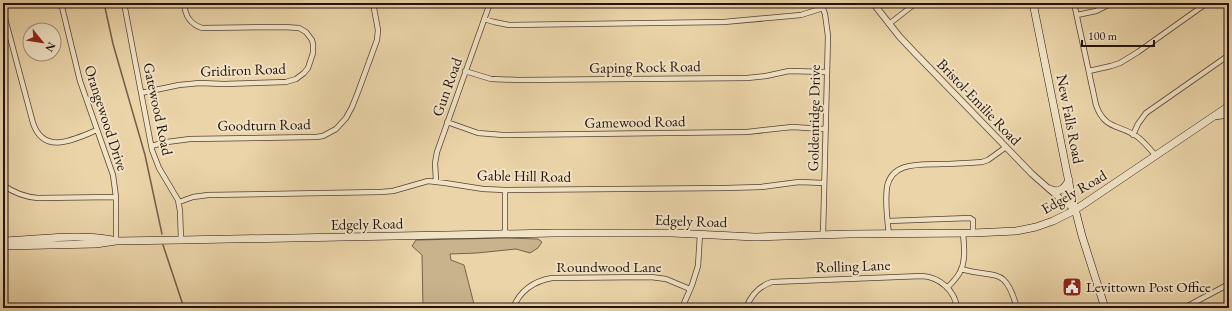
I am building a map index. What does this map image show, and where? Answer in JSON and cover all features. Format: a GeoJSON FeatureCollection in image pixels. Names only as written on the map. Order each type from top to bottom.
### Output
{"type":"FeatureCollection","features":[{"type":"Feature","properties":{"kind":"main road","name":"New Falls Road"},"geometry":{"type":"LineString","coordinates":[[1033,3],[1075,210],[1105,308]]}},
{"type":"Feature","properties":{"kind":"main road","name":"Edgely Road"},"geometry":{"type":"LineString","coordinates":[[3,246],[96,244],[116,241],[505,234],[664,233],[755,237],[1016,231],[1036,227],[1054,221],[1075,210],[1229,106]]}},
{"type":"Feature","properties":{"kind":"main road"},"geometry":{"type":"LineString","coordinates":[[1050,189],[1056,191],[1061,190],[1067,185],[1069,180]]}},
{"type":"Feature","properties":{"kind":"main road","name":"Edgely Road"},"geometry":{"type":"LineString","coordinates":[[3,241],[48,238],[100,238],[116,241]]}},
{"type":"Feature","properties":{"kind":"street","name":"Orangewood Drive"},"geometry":{"type":"LineString","coordinates":[[61,3],[80,81],[113,175],[116,197],[116,241]]}},
{"type":"Feature","properties":{"kind":"street","name":"Gatewood Road"},"geometry":{"type":"LineString","coordinates":[[124,3],[151,146],[159,168],[178,202],[180,211],[181,240]]}},
{"type":"Feature","properties":{"kind":"street","name":"Gridiron Road"},"geometry":{"type":"LineString","coordinates":[[141,93],[178,85],[282,83],[296,79],[308,68],[313,53],[313,44],[309,34],[302,29],[284,27],[202,28],[192,23],[187,17],[184,9],[184,3]]}},
{"type":"Feature","properties":{"kind":"street","name":"Goodturn Road"},"geometry":{"type":"LineString","coordinates":[[151,146],[190,139],[316,137],[323,136],[336,129],[346,118],[352,107],[377,40],[378,30],[373,3]]}},
{"type":"Feature","properties":{"kind":"street","name":"Gun Road"},"geometry":{"type":"LineString","coordinates":[[436,181],[435,157],[490,3]]}},
{"type":"Feature","properties":{"kind":"street","name":"Goldenridge Drive"},"geometry":{"type":"LineString","coordinates":[[821,3],[827,23],[828,36],[824,235]]}},
{"type":"Feature","properties":{"kind":"street","name":"Bristol-Emilie Road"},"geometry":{"type":"LineString","coordinates":[[873,3],[889,24],[914,52],[1032,174],[1075,210]]}},
{"type":"Feature","properties":{"kind":"street"},"geometry":{"type":"LineString","coordinates":[[889,24],[916,3]]}},
{"type":"Feature","properties":{"kind":"street"},"geometry":{"type":"LineString","coordinates":[[1074,3],[1096,105],[1101,116],[1108,124],[1134,135],[1146,144],[1156,156]]}},
{"type":"Feature","properties":{"kind":"street"},"geometry":{"type":"LineString","coordinates":[[1077,15],[1096,11],[1112,3]]}},
{"type":"Feature","properties":{"kind":"street"},"geometry":{"type":"LineString","coordinates":[[1089,71],[1120,63],[1207,3]]}},
{"type":"Feature","properties":{"kind":"street"},"geometry":{"type":"LineString","coordinates":[[484,19],[509,26],[698,23],[790,16],[806,14],[823,8]]}},
{"type":"Feature","properties":{"kind":"street"},"geometry":{"type":"LineString","coordinates":[[3,11],[33,123],[38,133],[53,143],[59,143],[69,141],[98,130]]}},
{"type":"Feature","properties":{"kind":"street"},"geometry":{"type":"LineString","coordinates":[[1134,135],[1138,124],[1146,114],[1229,56]]}},
{"type":"Feature","properties":{"kind":"street","name":"Gaping Rock Road"},"geometry":{"type":"LineString","coordinates":[[465,71],[491,79],[519,80],[747,78],[790,71],[827,72]]}},
{"type":"Feature","properties":{"kind":"street"},"geometry":{"type":"LineString","coordinates":[[1212,118],[1229,115]]}},
{"type":"Feature","properties":{"kind":"street","name":"Gamewood Road"},"geometry":{"type":"LineString","coordinates":[[447,122],[478,133],[503,135],[747,132],[796,126],[825,129]]}},
{"type":"Feature","properties":{"kind":"street"},"geometry":{"type":"LineString","coordinates":[[889,234],[888,186],[892,177],[899,170],[912,165],[982,162],[988,160],[1006,147]]}},
{"type":"Feature","properties":{"kind":"street","name":"Gable Hill Road"},"geometry":{"type":"LineString","coordinates":[[178,202],[192,197],[208,195],[394,191],[422,182],[436,181],[484,189],[505,190],[726,188],[761,187],[795,182],[824,183]]}},
{"type":"Feature","properties":{"kind":"street"},"geometry":{"type":"LineString","coordinates":[[3,185],[10,190],[28,197],[116,197]]}},
{"type":"Feature","properties":{"kind":"street"},"geometry":{"type":"LineString","coordinates":[[505,190],[505,234]]}},
{"type":"Feature","properties":{"kind":"street"},"geometry":{"type":"LineString","coordinates":[[888,221],[970,218],[973,220],[973,233]]}},
{"type":"Feature","properties":{"kind":"street"},"geometry":{"type":"LineString","coordinates":[[957,308],[953,296],[947,288],[961,269],[963,257],[963,233]]}},
{"type":"Feature","properties":{"kind":"street"},"geometry":{"type":"LineString","coordinates":[[682,308],[698,266],[700,234]]}},
{"type":"Feature","properties":{"kind":"street"},"geometry":{"type":"LineString","coordinates":[[961,269],[971,272],[992,274],[1002,278],[1009,286],[1017,308]]}},
{"type":"Feature","properties":{"kind":"street","name":"Rolling Lane"},"geometry":{"type":"LineString","coordinates":[[746,308],[750,299],[757,290],[767,284],[779,281],[925,276],[938,280],[947,288]]}},
{"type":"Feature","properties":{"kind":"street","name":"Roundwood Lane"},"geometry":{"type":"LineString","coordinates":[[513,308],[524,291],[534,284],[552,278],[661,278],[675,282],[690,289]]}},
{"type":"Feature","properties":{"kind":"street"},"geometry":{"type":"LineString","coordinates":[[1184,308],[1229,284]]}},
{"type":"Feature","properties":{"kind":"street"},"geometry":{"type":"LineString","coordinates":[[1221,308],[1229,304]]}},
{"type":"Feature","properties":{"kind":"shaded area"},"geometry":{"type":"Polygon","coordinates":[[[506,238],[538,239],[542,242],[538,248],[530,253],[516,249],[450,254],[451,260],[464,265],[475,308],[423,308],[422,255],[412,246],[416,240],[506,238]]]}},
{"type":"Feature","properties":{"kind":"waterway"},"geometry":{"type":"LineString","coordinates":[[104,3],[113,44],[145,155],[162,234]]}},
{"type":"Feature","properties":{"kind":"waterway"},"geometry":{"type":"LineString","coordinates":[[163,245],[184,308]]}},
{"type":"Feature","properties":{"kind":"place","name":"Levittown Post Office"},"geometry":{"type":"Point","coordinates":[1072,287]}}]}
